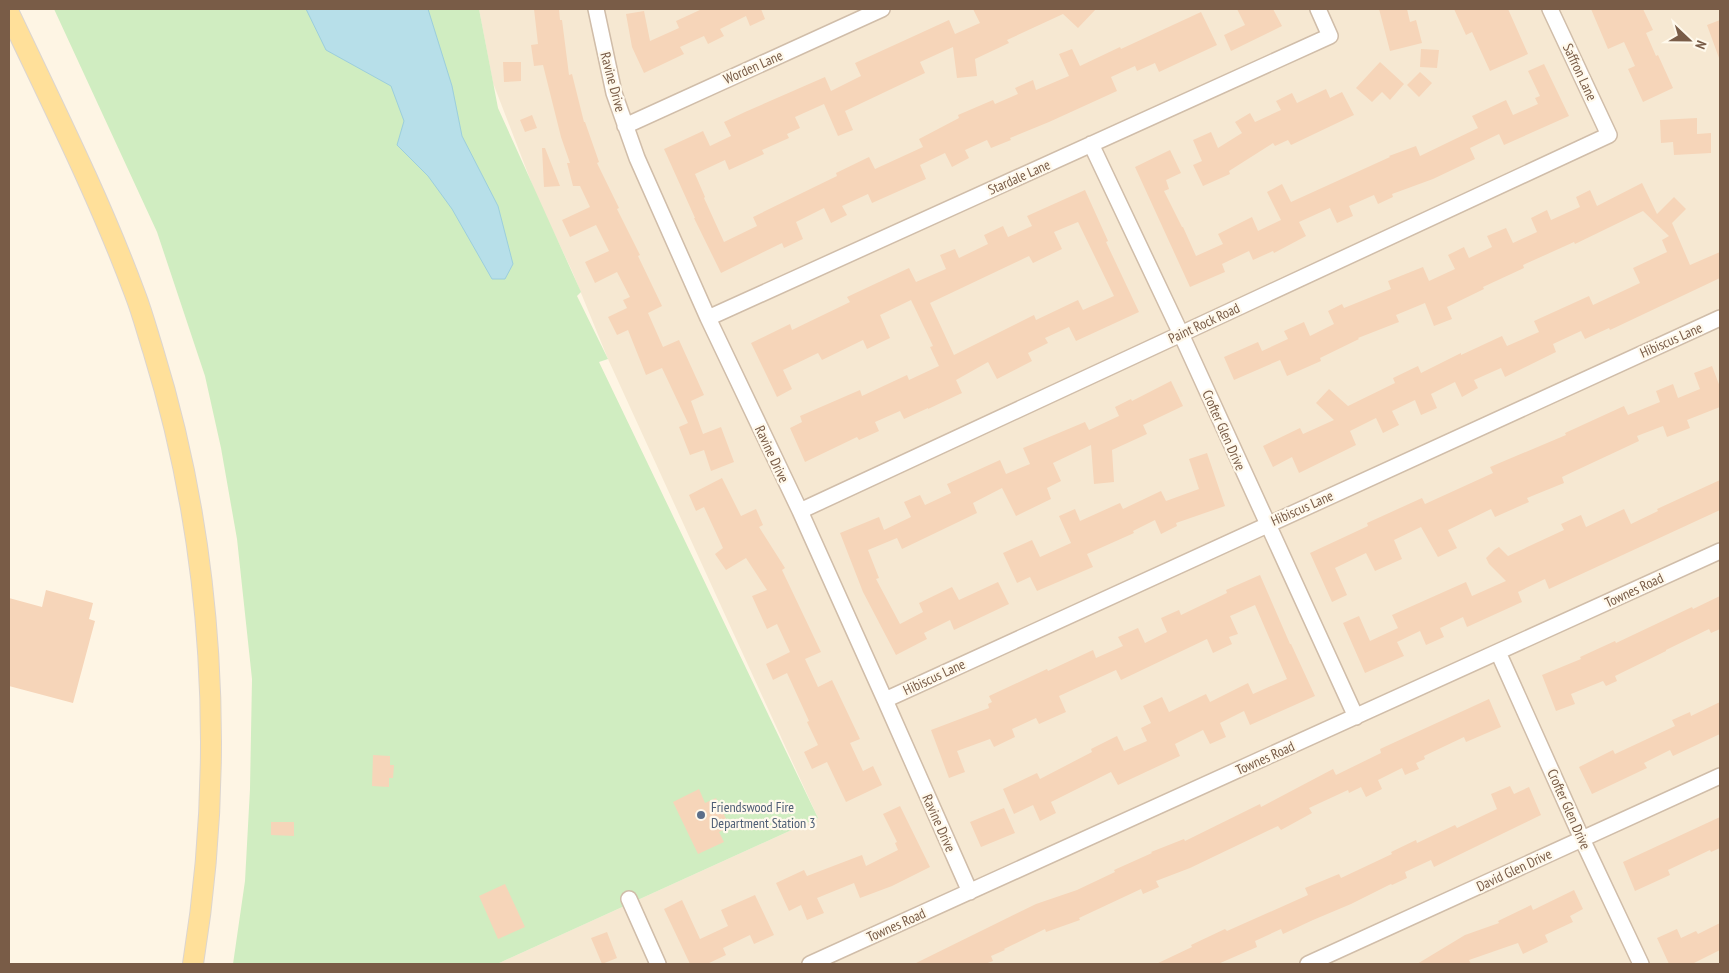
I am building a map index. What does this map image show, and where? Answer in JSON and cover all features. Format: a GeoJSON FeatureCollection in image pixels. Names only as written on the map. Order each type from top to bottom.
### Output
{"type":"FeatureCollection","features":[{"type":"Feature","properties":{"kind":"main road"},"geometry":{"type":"LineString","coordinates":[[9,13],[100,207],[136,296],[163,385],[191,512],[208,648],[211,767],[208,836],[193,964]]}},
{"type":"Feature","properties":{"kind":"street","name":"Ravine Drive"},"geometry":{"type":"LineString","coordinates":[[596,9],[614,94],[637,158],[708,318],[800,511],[886,700],[970,892]]}},
{"type":"Feature","properties":{"kind":"street","name":"Worden Lane"},"geometry":{"type":"LineString","coordinates":[[625,126],[882,9]]}},
{"type":"Feature","properties":{"kind":"street","name":"Stardale Lane"},"geometry":{"type":"LineString","coordinates":[[708,318],[1330,36],[1318,9]]}},
{"type":"Feature","properties":{"kind":"street","name":"Saffron Lane"},"geometry":{"type":"LineString","coordinates":[[1550,9],[1609,135]]}},
{"type":"Feature","properties":{"kind":"street","name":"Paint Rock Road"},"geometry":{"type":"LineString","coordinates":[[800,511],[1609,135]]}},
{"type":"Feature","properties":{"kind":"street","name":"Crofter Glen Drive"},"geometry":{"type":"LineString","coordinates":[[1091,144],[1181,334],[1356,717]]}},
{"type":"Feature","properties":{"kind":"street","name":"Hibiscus Lane"},"geometry":{"type":"LineString","coordinates":[[886,700],[1720,318]]}},
{"type":"Feature","properties":{"kind":"street","name":"Townes Road"},"geometry":{"type":"LineString","coordinates":[[810,964],[1720,551]]}},
{"type":"Feature","properties":{"kind":"street","name":"Crofter Glen Drive"},"geometry":{"type":"LineString","coordinates":[[1498,652],[1582,839],[1641,964]]}},
{"type":"Feature","properties":{"kind":"street","name":"David Glen Drive"},"geometry":{"type":"LineString","coordinates":[[1308,964],[1720,776]]}},
{"type":"Feature","properties":{"kind":"street"},"geometry":{"type":"LineString","coordinates":[[629,899],[658,964]]}},
{"type":"Feature","properties":{"kind":"shaded area"},"geometry":{"type":"Polygon","coordinates":[[[479,9],[1720,9],[1720,964],[497,964],[818,818],[608,359],[572,271],[537,197],[493,83],[479,9]]]}},
{"type":"Feature","properties":{"kind":"green space"},"geometry":{"type":"Polygon","coordinates":[[[54,9],[479,9],[498,108],[581,292],[577,296],[608,359],[599,362],[818,818],[497,964],[233,964],[245,881],[250,789],[252,679],[237,539],[221,448],[205,376],[157,232],[54,9]]]}},
{"type":"Feature","properties":{"kind":"water"},"geometry":{"type":"Polygon","coordinates":[[[306,9],[428,9],[452,86],[462,136],[498,206],[513,264],[505,279],[492,279],[452,209],[428,176],[397,145],[404,121],[391,86],[326,50],[306,9]]]}},
{"type":"Feature","properties":{"kind":"building"},"geometry":{"type":"Polygon","coordinates":[[[534,9],[559,9],[569,75],[572,74],[584,122],[599,162],[597,163],[662,306],[648,313],[663,347],[679,340],[704,395],[691,401],[703,434],[721,427],[734,462],[711,471],[704,450],[690,455],[679,427],[688,423],[662,368],[646,375],[628,330],[617,335],[608,317],[627,308],[623,300],[630,297],[617,272],[595,283],[585,262],[609,251],[596,225],[570,237],[562,220],[590,207],[580,186],[573,186],[567,163],[570,163],[561,137],[543,65],[534,66],[531,45],[538,44],[534,9]]]}},
{"type":"Feature","properties":{"kind":"building"},"geometry":{"type":"Polygon","coordinates":[[[702,9],[761,9],[765,19],[750,26],[746,16],[720,29],[724,36],[708,44],[704,36],[680,47],[684,54],[644,73],[632,47],[626,14],[644,11],[650,41],[679,28],[676,21],[702,9]]]}},
{"type":"Feature","properties":{"kind":"building"},"geometry":{"type":"Polygon","coordinates":[[[973,9],[1096,9],[1078,28],[1063,14],[1007,40],[1009,43],[975,59],[977,76],[957,78],[953,47],[920,62],[925,73],[845,111],[853,130],[838,136],[824,104],[795,117],[800,128],[787,134],[789,138],[762,150],[764,154],[729,170],[725,160],[695,174],[724,242],[757,226],[753,217],[837,176],[836,173],[869,157],[875,169],[923,147],[919,139],[959,118],[958,115],[993,100],[995,104],[1018,94],[1015,88],[1033,80],[1036,90],[1069,76],[1059,54],[1072,49],[1080,66],[1201,12],[1217,45],[1159,72],[1155,63],[1137,71],[1135,66],[1111,77],[1117,91],[991,148],[987,140],[965,150],[969,158],[952,167],[945,153],[920,165],[926,179],[872,203],[868,194],[842,206],[847,215],[831,223],[824,208],[796,222],[803,239],[784,248],[782,243],[721,273],[694,218],[664,149],[703,131],[710,146],[731,136],[724,122],[745,112],[825,77],[831,91],[861,76],[855,63],[949,20],[955,34],[980,23],[973,9]]]}},
{"type":"Feature","properties":{"kind":"building"},"geometry":{"type":"Polygon","coordinates":[[[1237,9],[1273,9],[1282,26],[1231,51],[1224,35],[1245,25],[1237,9]]]}},
{"type":"Feature","properties":{"kind":"building"},"geometry":{"type":"Polygon","coordinates":[[[1379,9],[1407,9],[1410,22],[1416,20],[1422,43],[1390,51],[1379,9]]]}},
{"type":"Feature","properties":{"kind":"building"},"geometry":{"type":"Polygon","coordinates":[[[1454,9],[1508,9],[1528,54],[1490,71],[1472,32],[1466,35],[1454,9]]]}},
{"type":"Feature","properties":{"kind":"building"},"geometry":{"type":"Polygon","coordinates":[[[1591,9],[1643,9],[1653,30],[1646,33],[1673,88],[1643,102],[1628,69],[1635,66],[1624,42],[1608,49],[1591,9]]]}},
{"type":"Feature","properties":{"kind":"building"},"geometry":{"type":"Polygon","coordinates":[[[1720,20],[1720,58],[1719,58],[1707,25],[1720,20]]]}},
{"type":"Feature","properties":{"kind":"building"},"geometry":{"type":"Polygon","coordinates":[[[1421,49],[1439,50],[1437,68],[1420,67],[1421,49]]]}},
{"type":"Feature","properties":{"kind":"building"},"geometry":{"type":"Polygon","coordinates":[[[503,62],[521,62],[521,81],[504,82],[503,62]]]}},
{"type":"Feature","properties":{"kind":"building"},"geometry":{"type":"Polygon","coordinates":[[[1380,62],[1404,84],[1390,100],[1382,92],[1372,102],[1356,88],[1380,62]]]}},
{"type":"Feature","properties":{"kind":"building"},"geometry":{"type":"Polygon","coordinates":[[[1544,64],[1569,116],[1504,145],[1499,134],[1470,148],[1475,159],[1433,179],[1392,194],[1393,197],[1378,204],[1374,195],[1349,206],[1353,216],[1337,223],[1330,208],[1299,222],[1306,236],[1274,253],[1273,251],[1253,260],[1249,251],[1222,264],[1225,272],[1190,287],[1135,167],[1170,150],[1181,173],[1166,180],[1169,189],[1164,191],[1196,256],[1223,244],[1218,234],[1252,217],[1258,231],[1281,220],[1267,192],[1282,184],[1291,202],[1389,156],[1416,146],[1420,156],[1478,128],[1472,116],[1506,100],[1513,115],[1538,104],[1535,98],[1540,96],[1528,71],[1544,64]]]}},
{"type":"Feature","properties":{"kind":"building"},"geometry":{"type":"Polygon","coordinates":[[[1420,72],[1432,83],[1419,97],[1407,85],[1420,72]]]}},
{"type":"Feature","properties":{"kind":"building"},"geometry":{"type":"Polygon","coordinates":[[[1326,89],[1330,98],[1342,92],[1354,115],[1291,145],[1288,140],[1275,146],[1273,143],[1229,171],[1230,174],[1203,186],[1193,165],[1202,161],[1193,140],[1211,132],[1218,148],[1242,133],[1235,122],[1250,113],[1255,122],[1281,110],[1276,101],[1292,93],[1297,103],[1326,89]]]}},
{"type":"Feature","properties":{"kind":"building"},"geometry":{"type":"Polygon","coordinates":[[[532,115],[537,128],[525,132],[520,120],[532,115]]]}},
{"type":"Feature","properties":{"kind":"building"},"geometry":{"type":"Polygon","coordinates":[[[1697,118],[1697,134],[1711,133],[1711,153],[1674,155],[1673,142],[1661,143],[1660,120],[1697,118]]]}},
{"type":"Feature","properties":{"kind":"building"},"geometry":{"type":"Polygon","coordinates":[[[542,148],[545,148],[560,186],[544,187],[542,148]]]}},
{"type":"Feature","properties":{"kind":"building"},"geometry":{"type":"Polygon","coordinates":[[[1642,183],[1657,214],[1674,197],[1686,209],[1672,223],[1690,265],[1720,252],[1720,278],[1610,330],[1609,328],[1585,339],[1581,331],[1553,344],[1556,352],[1505,377],[1501,368],[1474,380],[1478,388],[1462,397],[1455,382],[1431,394],[1437,408],[1421,415],[1415,400],[1392,411],[1399,425],[1383,433],[1376,418],[1350,431],[1356,445],[1299,473],[1292,457],[1273,467],[1263,446],[1300,428],[1303,434],[1334,420],[1316,403],[1329,389],[1348,406],[1395,383],[1393,378],[1418,366],[1421,373],[1461,353],[1461,355],[1502,336],[1507,346],[1539,332],[1534,321],[1589,296],[1593,305],[1640,283],[1633,268],[1667,252],[1662,240],[1669,236],[1643,211],[1575,244],[1574,242],[1523,265],[1524,268],[1483,287],[1484,289],[1447,307],[1452,319],[1434,326],[1425,303],[1396,315],[1399,322],[1358,338],[1320,358],[1321,361],[1287,376],[1280,360],[1234,380],[1224,357],[1258,342],[1262,351],[1288,339],[1284,331],[1304,322],[1310,336],[1334,324],[1328,311],[1342,304],[1344,308],[1391,289],[1388,281],[1423,267],[1429,281],[1455,269],[1448,255],[1464,247],[1469,258],[1492,247],[1487,236],[1506,228],[1513,243],[1537,232],[1531,218],[1547,210],[1551,220],[1580,207],[1576,197],[1590,190],[1597,206],[1642,183]]]}},
{"type":"Feature","properties":{"kind":"building"},"geometry":{"type":"Polygon","coordinates":[[[1085,190],[1108,241],[1106,242],[1139,312],[1076,341],[1069,327],[1045,338],[1048,343],[1028,353],[1032,361],[997,379],[988,362],[956,380],[962,393],[904,419],[900,411],[875,422],[879,431],[859,440],[857,437],[805,462],[790,428],[802,422],[800,416],[860,390],[862,396],[907,375],[909,380],[939,366],[930,347],[933,346],[911,300],[880,315],[890,338],[867,349],[863,340],[822,360],[818,353],[783,370],[792,389],[777,397],[751,343],[790,324],[792,330],[850,302],[847,297],[909,268],[916,282],[946,269],[940,255],[955,249],[959,258],[988,244],[984,235],[1003,226],[1008,237],[1032,226],[1027,216],[1085,190]],[[1078,222],[1054,232],[1062,249],[1033,263],[1029,256],[930,303],[954,355],[1034,315],[1036,320],[1078,300],[1083,310],[1114,296],[1078,222]]]}},
{"type":"Feature","properties":{"kind":"building"},"geometry":{"type":"Polygon","coordinates":[[[1712,366],[1720,387],[1720,407],[1687,420],[1690,428],[1667,437],[1663,426],[1637,436],[1639,441],[1562,477],[1564,483],[1527,498],[1529,502],[1495,517],[1491,509],[1448,530],[1457,548],[1438,557],[1421,527],[1394,540],[1402,559],[1375,571],[1366,553],[1335,568],[1347,595],[1332,602],[1310,553],[1368,526],[1367,523],[1422,498],[1425,504],[1493,473],[1490,467],[1566,435],[1565,433],[1624,406],[1628,415],[1660,402],[1656,391],[1673,384],[1678,398],[1700,389],[1694,373],[1712,366]]]}},
{"type":"Feature","properties":{"kind":"building"},"geometry":{"type":"Polygon","coordinates":[[[1171,381],[1183,406],[1143,425],[1147,434],[1112,450],[1114,482],[1094,484],[1091,445],[1053,463],[1061,481],[1047,488],[1051,499],[1016,516],[1002,488],[973,503],[977,513],[902,549],[897,538],[868,550],[879,578],[876,579],[900,624],[923,612],[919,603],[952,587],[959,600],[998,582],[1009,604],[954,630],[950,620],[924,633],[927,639],[896,655],[863,592],[840,533],[879,517],[884,530],[911,517],[904,502],[920,495],[925,505],[951,493],[947,484],[1000,460],[1006,474],[1030,464],[1023,448],[1085,422],[1089,430],[1119,416],[1115,407],[1131,399],[1132,401],[1171,381]]]}},
{"type":"Feature","properties":{"kind":"building"},"geometry":{"type":"Polygon","coordinates":[[[1207,453],[1225,506],[1176,523],[1177,526],[1161,534],[1155,520],[1133,531],[1134,533],[1087,554],[1093,567],[1037,591],[1030,577],[1017,583],[1003,553],[1032,540],[1040,557],[1071,543],[1059,516],[1075,509],[1080,521],[1120,503],[1123,509],[1161,491],[1166,501],[1199,489],[1189,459],[1207,453]]]}},
{"type":"Feature","properties":{"kind":"building"},"geometry":{"type":"Polygon","coordinates":[[[722,478],[741,516],[756,509],[763,525],[759,527],[785,568],[782,570],[821,652],[805,659],[818,687],[832,680],[860,739],[850,743],[863,771],[873,766],[882,785],[846,802],[827,762],[812,769],[804,752],[818,745],[787,673],[773,680],[766,664],[790,652],[777,624],[767,629],[752,596],[767,590],[746,558],[726,570],[715,554],[723,548],[704,507],[696,511],[689,495],[722,478]]]}},
{"type":"Feature","properties":{"kind":"building"},"geometry":{"type":"Polygon","coordinates":[[[1720,480],[1720,510],[1549,589],[1545,579],[1518,592],[1522,602],[1467,627],[1463,617],[1440,628],[1444,637],[1426,645],[1420,631],[1397,642],[1404,656],[1365,673],[1343,623],[1359,616],[1370,641],[1398,628],[1392,615],[1466,582],[1472,596],[1506,581],[1489,564],[1486,558],[1499,547],[1508,556],[1564,530],[1561,524],[1581,515],[1586,527],[1624,509],[1631,524],[1658,511],[1657,509],[1720,480]]]}},
{"type":"Feature","properties":{"kind":"building"},"geometry":{"type":"Polygon","coordinates":[[[1260,575],[1315,696],[1250,725],[1244,711],[1220,723],[1226,737],[1210,744],[1203,730],[1175,744],[1180,756],[1118,785],[1111,772],[1051,802],[1056,813],[1040,821],[1033,805],[1014,814],[1003,789],[1037,773],[1040,779],[1092,752],[1091,749],[1117,736],[1124,751],[1147,741],[1141,728],[1151,723],[1143,706],[1162,697],[1169,712],[1206,694],[1210,702],[1248,683],[1253,694],[1287,679],[1255,605],[1230,616],[1238,634],[1229,637],[1232,644],[1213,653],[1207,639],[1121,680],[1116,670],[1059,696],[1066,712],[1039,724],[1036,718],[1012,729],[1015,737],[994,747],[990,739],[957,751],[965,772],[949,778],[931,730],[989,708],[988,704],[992,702],[989,696],[1047,669],[1048,671],[1093,650],[1096,658],[1123,646],[1118,637],[1138,628],[1145,643],[1167,632],[1161,618],[1179,610],[1181,615],[1227,593],[1226,590],[1260,575]]]}},
{"type":"Feature","properties":{"kind":"building"},"geometry":{"type":"Polygon","coordinates":[[[46,590],[93,603],[89,619],[95,621],[73,703],[9,686],[9,598],[42,607],[46,590]]]}},
{"type":"Feature","properties":{"kind":"building"},"geometry":{"type":"Polygon","coordinates":[[[1720,596],[1720,629],[1711,633],[1709,629],[1666,650],[1615,676],[1617,681],[1606,686],[1603,681],[1571,694],[1575,704],[1556,711],[1542,675],[1720,596]]]}},
{"type":"Feature","properties":{"kind":"building"},"geometry":{"type":"Polygon","coordinates":[[[1489,699],[1501,727],[1466,742],[1464,737],[1424,756],[1425,759],[1416,763],[1419,769],[1405,775],[1402,768],[1378,780],[1382,789],[1366,797],[1361,787],[1349,793],[1348,790],[1309,808],[1312,813],[1281,830],[1278,826],[1190,868],[1156,881],[1159,887],[1143,894],[1141,889],[1079,918],[1080,920],[1046,932],[1045,929],[991,956],[993,961],[985,964],[914,964],[1036,904],[1077,890],[1151,852],[1184,839],[1185,841],[1260,804],[1261,807],[1333,769],[1336,775],[1381,753],[1380,749],[1489,699]]]}},
{"type":"Feature","properties":{"kind":"building"},"geometry":{"type":"Polygon","coordinates":[[[1720,702],[1720,734],[1673,756],[1670,750],[1644,763],[1647,768],[1592,794],[1579,767],[1613,750],[1615,754],[1675,726],[1672,720],[1690,712],[1691,716],[1720,702]]]}},
{"type":"Feature","properties":{"kind":"building"},"geometry":{"type":"Polygon","coordinates":[[[373,755],[390,756],[390,765],[394,765],[393,778],[389,778],[389,787],[372,786],[373,755]]]}},
{"type":"Feature","properties":{"kind":"building"},"geometry":{"type":"Polygon","coordinates":[[[1510,786],[1514,794],[1529,787],[1541,815],[1434,867],[1431,860],[1405,872],[1407,878],[1283,934],[1281,929],[1255,941],[1257,947],[1218,964],[1156,964],[1225,929],[1227,931],[1308,895],[1305,888],[1339,874],[1341,878],[1392,854],[1391,852],[1416,840],[1417,843],[1455,825],[1457,828],[1497,809],[1491,794],[1510,786]]]}},
{"type":"Feature","properties":{"kind":"building","name":"Friendswood Fire Department Station 3"},"geometry":{"type":"Polygon","coordinates":[[[699,789],[705,803],[716,798],[730,827],[719,832],[724,842],[698,854],[673,802],[699,789]]]}},
{"type":"Feature","properties":{"kind":"building"},"geometry":{"type":"Polygon","coordinates":[[[900,806],[930,867],[892,886],[860,898],[854,883],[817,898],[824,913],[807,920],[801,905],[789,911],[776,883],[804,870],[807,876],[862,855],[866,866],[898,850],[895,843],[897,842],[883,814],[900,806]]]}},
{"type":"Feature","properties":{"kind":"building"},"geometry":{"type":"Polygon","coordinates":[[[1004,808],[1015,833],[981,847],[970,822],[1004,808]]]}},
{"type":"Feature","properties":{"kind":"building"},"geometry":{"type":"Polygon","coordinates":[[[1720,817],[1720,848],[1711,852],[1710,850],[1668,870],[1670,875],[1635,891],[1623,862],[1720,817]]]}},
{"type":"Feature","properties":{"kind":"building"},"geometry":{"type":"Polygon","coordinates":[[[271,822],[294,822],[294,836],[271,835],[271,822]]]}},
{"type":"Feature","properties":{"kind":"building"},"geometry":{"type":"Polygon","coordinates":[[[505,884],[525,927],[498,939],[479,896],[505,884]]]}},
{"type":"Feature","properties":{"kind":"building"},"geometry":{"type":"Polygon","coordinates":[[[1574,890],[1583,909],[1570,916],[1573,922],[1545,935],[1548,942],[1523,954],[1518,943],[1469,960],[1471,964],[1417,964],[1465,935],[1499,923],[1498,921],[1531,905],[1533,910],[1574,890]]]}},
{"type":"Feature","properties":{"kind":"building"},"geometry":{"type":"Polygon","coordinates":[[[755,895],[774,935],[754,944],[750,935],[723,948],[726,955],[707,964],[690,964],[664,909],[682,900],[700,939],[728,926],[721,910],[755,895]]]}},
{"type":"Feature","properties":{"kind":"building"},"geometry":{"type":"Polygon","coordinates":[[[1720,923],[1720,950],[1692,964],[1669,964],[1657,938],[1677,929],[1681,938],[1696,931],[1698,934],[1720,923]]]}},
{"type":"Feature","properties":{"kind":"building"},"geometry":{"type":"Polygon","coordinates":[[[607,932],[617,958],[602,964],[591,938],[607,932]]]}},
{"type":"Feature","properties":{"kind":"place","name":"Friendswood Fire Department Station 3"},"geometry":{"type":"Point","coordinates":[701,815]}}]}
